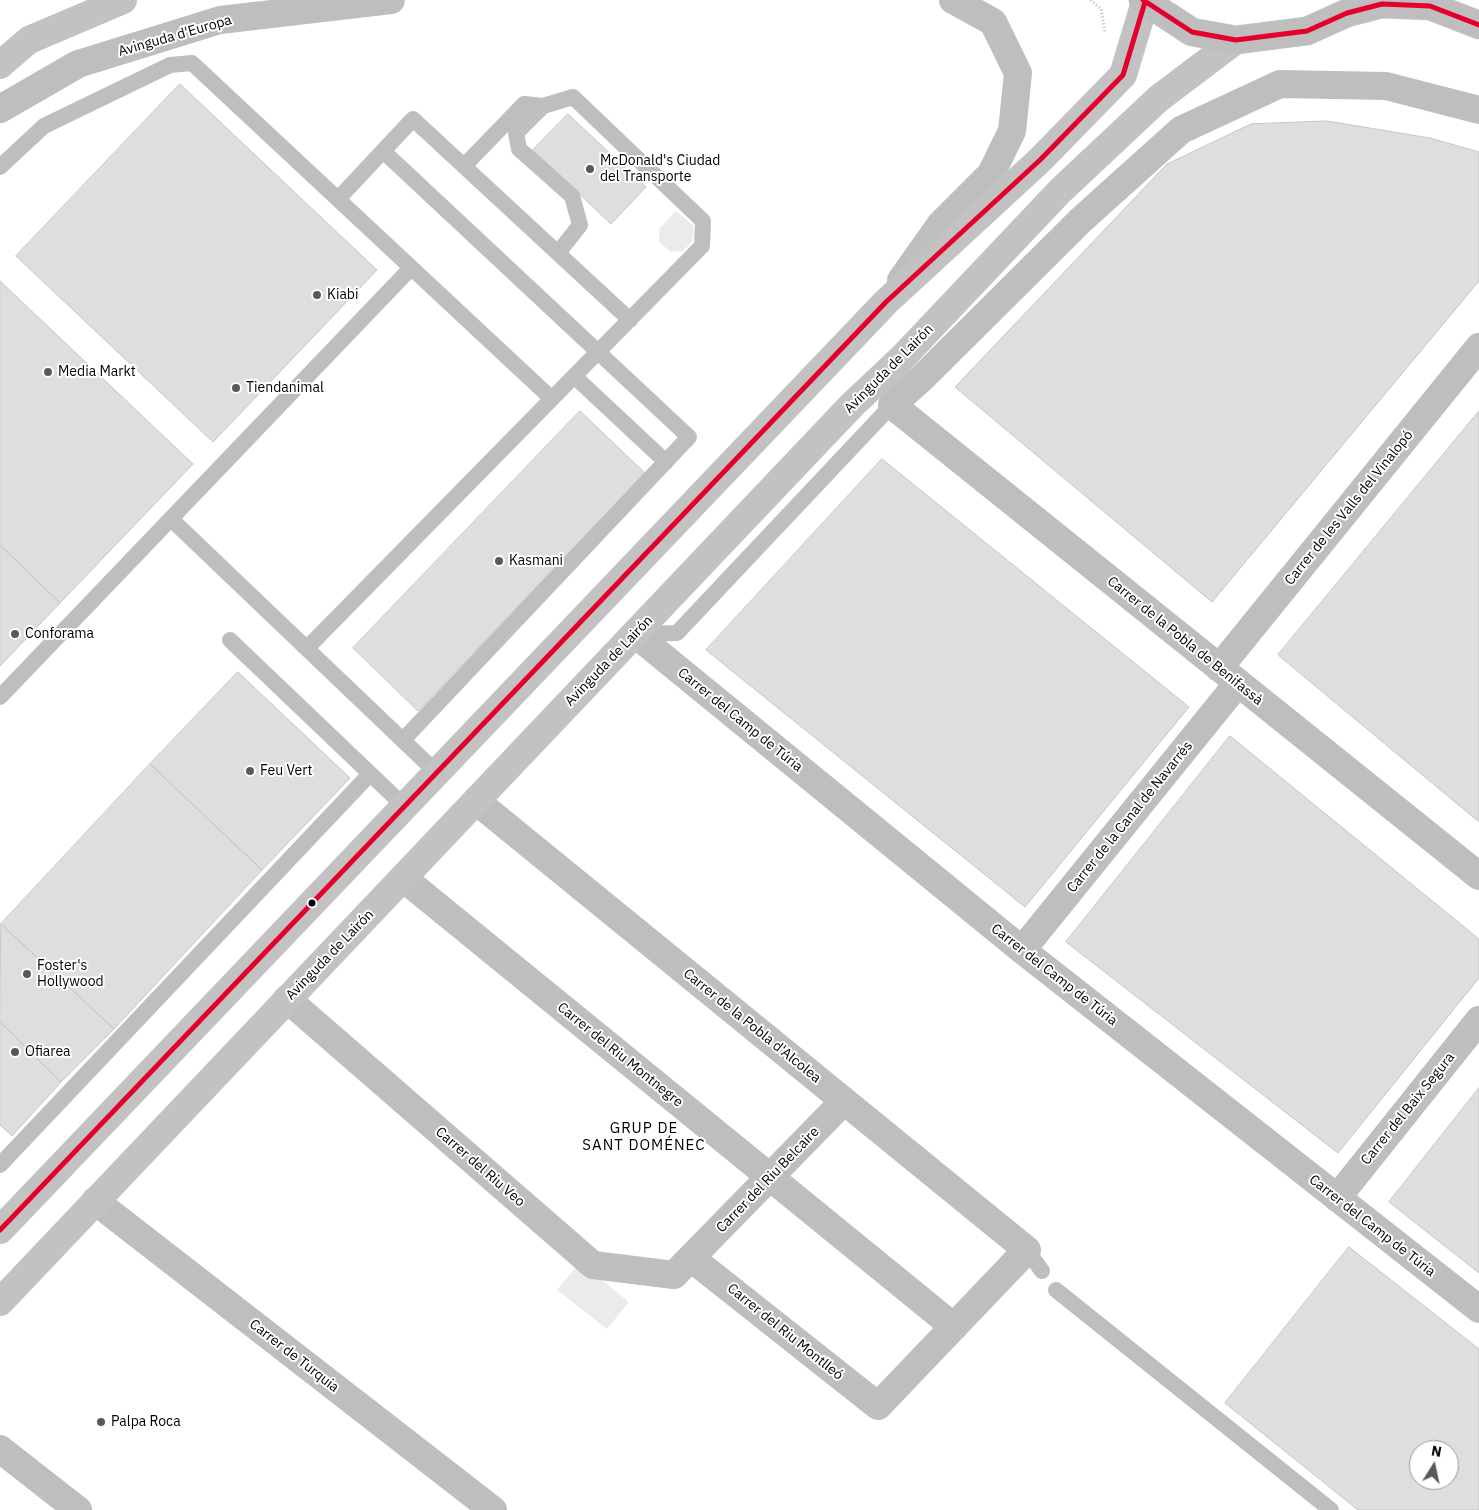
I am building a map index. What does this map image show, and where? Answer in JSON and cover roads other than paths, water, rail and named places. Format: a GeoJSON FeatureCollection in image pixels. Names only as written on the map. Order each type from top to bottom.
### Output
{"type":"FeatureCollection","features":[{"type":"Feature","properties":{"kind":"street"},"geometry":{"type":"LineString","coordinates":[[0,65],[29,40],[123,0]]}},
{"type":"Feature","properties":{"kind":"street","name":"Avinguda d'Europa"},"geometry":{"type":"LineString","coordinates":[[0,109],[78,64],[220,20],[392,0]]}},
{"type":"Feature","properties":{"kind":"street"},"geometry":{"type":"LineString","coordinates":[[886,302],[940,225],[991,174],[1012,131],[1018,73],[994,22],[953,0]]}},
{"type":"Feature","properties":{"kind":"street"},"geometry":{"type":"LineString","coordinates":[[0,1230],[886,302],[1040,160],[1123,75],[1144,1],[1192,32],[1236,40],[1307,31],[1347,13],[1382,4],[1430,6],[1479,25]]}},
{"type":"Feature","properties":{"kind":"street","name":"Avinguda de Lairón"},"geometry":{"type":"LineString","coordinates":[[0,1302],[852,405],[901,359],[1060,191],[1158,99],[1236,40]]}},
{"type":"Feature","properties":{"kind":"street","name":"Avinguda de Lairón"},"geometry":{"type":"LineString","coordinates":[[892,405],[923,377],[1081,220],[1181,130],[1280,84],[1386,86],[1479,110]]}},
{"type":"Feature","properties":{"kind":"street","name":"Carrer de les Valls del Vinalopó"},"geometry":{"type":"LineString","coordinates":[[1229,675],[1479,347]]}},
{"type":"Feature","properties":{"kind":"street","name":"Carrer de la Pobla de Benifassà"},"geometry":{"type":"LineString","coordinates":[[892,405],[1479,876]]}},
{"type":"Feature","properties":{"kind":"street","name":"Carrer del Camp de Túria"},"geometry":{"type":"LineString","coordinates":[[635,634],[1022,950],[1479,1310]]}},
{"type":"Feature","properties":{"kind":"street","name":"Carrer de la Canal de Navarrés"},"geometry":{"type":"LineString","coordinates":[[1022,950],[1229,675]]}},
{"type":"Feature","properties":{"kind":"street","name":"Carrer de la Pobla d'Alcolea"},"geometry":{"type":"LineString","coordinates":[[476,801],[844,1101],[1034,1261],[954,1327]]}},
{"type":"Feature","properties":{"kind":"street","name":"Carrer del Riu Montnegre"},"geometry":{"type":"LineString","coordinates":[[403,878],[954,1327]]}},
{"type":"Feature","properties":{"kind":"street","name":"Carrer del Riu Veo"},"geometry":{"type":"LineString","coordinates":[[288,999],[593,1265],[674,1275],[691,1258]]}},
{"type":"Feature","properties":{"kind":"street","name":"Carrer del Baix Segura"},"geometry":{"type":"LineString","coordinates":[[1338,1198],[1479,1020]]}},
{"type":"Feature","properties":{"kind":"street","name":"Carrer del Riu Belcaire"},"geometry":{"type":"LineString","coordinates":[[691,1258],[844,1101]]}},
{"type":"Feature","properties":{"kind":"street","name":"Carrer de Turquia"},"geometry":{"type":"LineString","coordinates":[[96,1201],[493,1510]]}},
{"type":"Feature","properties":{"kind":"street","name":"Carrer del Riu Montlleó"},"geometry":{"type":"LineString","coordinates":[[691,1258],[878,1406],[954,1327]]}},
{"type":"Feature","properties":{"kind":"street"},"geometry":{"type":"LineString","coordinates":[[0,1449],[78,1510]]}},
{"type":"Feature","properties":{"kind":"lane"},"geometry":{"type":"LineString","coordinates":[[0,167],[44,126],[170,65],[192,63],[552,399]]}},
{"type":"Feature","properties":{"kind":"lane"},"geometry":{"type":"LineString","coordinates":[[307,648],[702,246],[703,221],[573,97],[543,106],[524,104],[464,166]]}},
{"type":"Feature","properties":{"kind":"lane"},"geometry":{"type":"LineString","coordinates":[[543,106],[516,133],[519,149],[572,196],[580,225],[558,253]]}},
{"type":"Feature","properties":{"kind":"lane"},"geometry":{"type":"LineString","coordinates":[[338,199],[414,119],[630,320]]}},
{"type":"Feature","properties":{"kind":"lane"},"geometry":{"type":"LineString","coordinates":[[383,151],[689,437],[403,740]]}},
{"type":"Feature","properties":{"kind":"lane"},"geometry":{"type":"LineString","coordinates":[[0,698],[411,268]]}},
{"type":"Feature","properties":{"kind":"lane"},"geometry":{"type":"LineString","coordinates":[[901,359],[923,377]]}},
{"type":"Feature","properties":{"kind":"lane"},"geometry":{"type":"LineString","coordinates":[[574,376],[666,462]]}},
{"type":"Feature","properties":{"kind":"lane"},"geometry":{"type":"LineString","coordinates":[[635,634],[677,633],[892,405]]}},
{"type":"Feature","properties":{"kind":"lane"},"geometry":{"type":"LineString","coordinates":[[171,519],[436,772]]}},
{"type":"Feature","properties":{"kind":"lane"},"geometry":{"type":"LineString","coordinates":[[230,640],[404,806]]}},
{"type":"Feature","properties":{"kind":"lane"},"geometry":{"type":"LineString","coordinates":[[3,1156],[370,774]]}},
{"type":"Feature","properties":{"kind":"lane"},"geometry":{"type":"LineString","coordinates":[[1056,1290],[1331,1510]]}},
{"type":"Feature","properties":{"kind":"place","name":"McDonald's Ciudad del Transporte"},"geometry":{"type":"Point","coordinates":[590,169]}},
{"type":"Feature","properties":{"kind":"place","name":"Kiabi"},"geometry":{"type":"Point","coordinates":[317,295]}},
{"type":"Feature","properties":{"kind":"place","name":"Media Markt"},"geometry":{"type":"Point","coordinates":[48,372]}},
{"type":"Feature","properties":{"kind":"place","name":"Tiendanimal"},"geometry":{"type":"Point","coordinates":[236,388]}},
{"type":"Feature","properties":{"kind":"place","name":"Kasmani"},"geometry":{"type":"Point","coordinates":[499,561]}},
{"type":"Feature","properties":{"kind":"place","name":"Conforama"},"geometry":{"type":"Point","coordinates":[15,634]}},
{"type":"Feature","properties":{"kind":"place","name":"Feu Vert"},"geometry":{"type":"Point","coordinates":[250,771]}},
{"type":"Feature","properties":{"kind":"place","name":"Foster's Hollywood"},"geometry":{"type":"Point","coordinates":[27,974]}},
{"type":"Feature","properties":{"kind":"place","name":"Ofiarea"},"geometry":{"type":"Point","coordinates":[15,1052]}},
{"type":"Feature","properties":{"kind":"place","name":"Palpa Roca"},"geometry":{"type":"Point","coordinates":[101,1422]}},
{"type":"Feature","properties":{"kind":"district","name":"GRUP DE SANT DOMÉNEC"},"geometry":{"type":"Point","coordinates":[644,1138]}}]}
